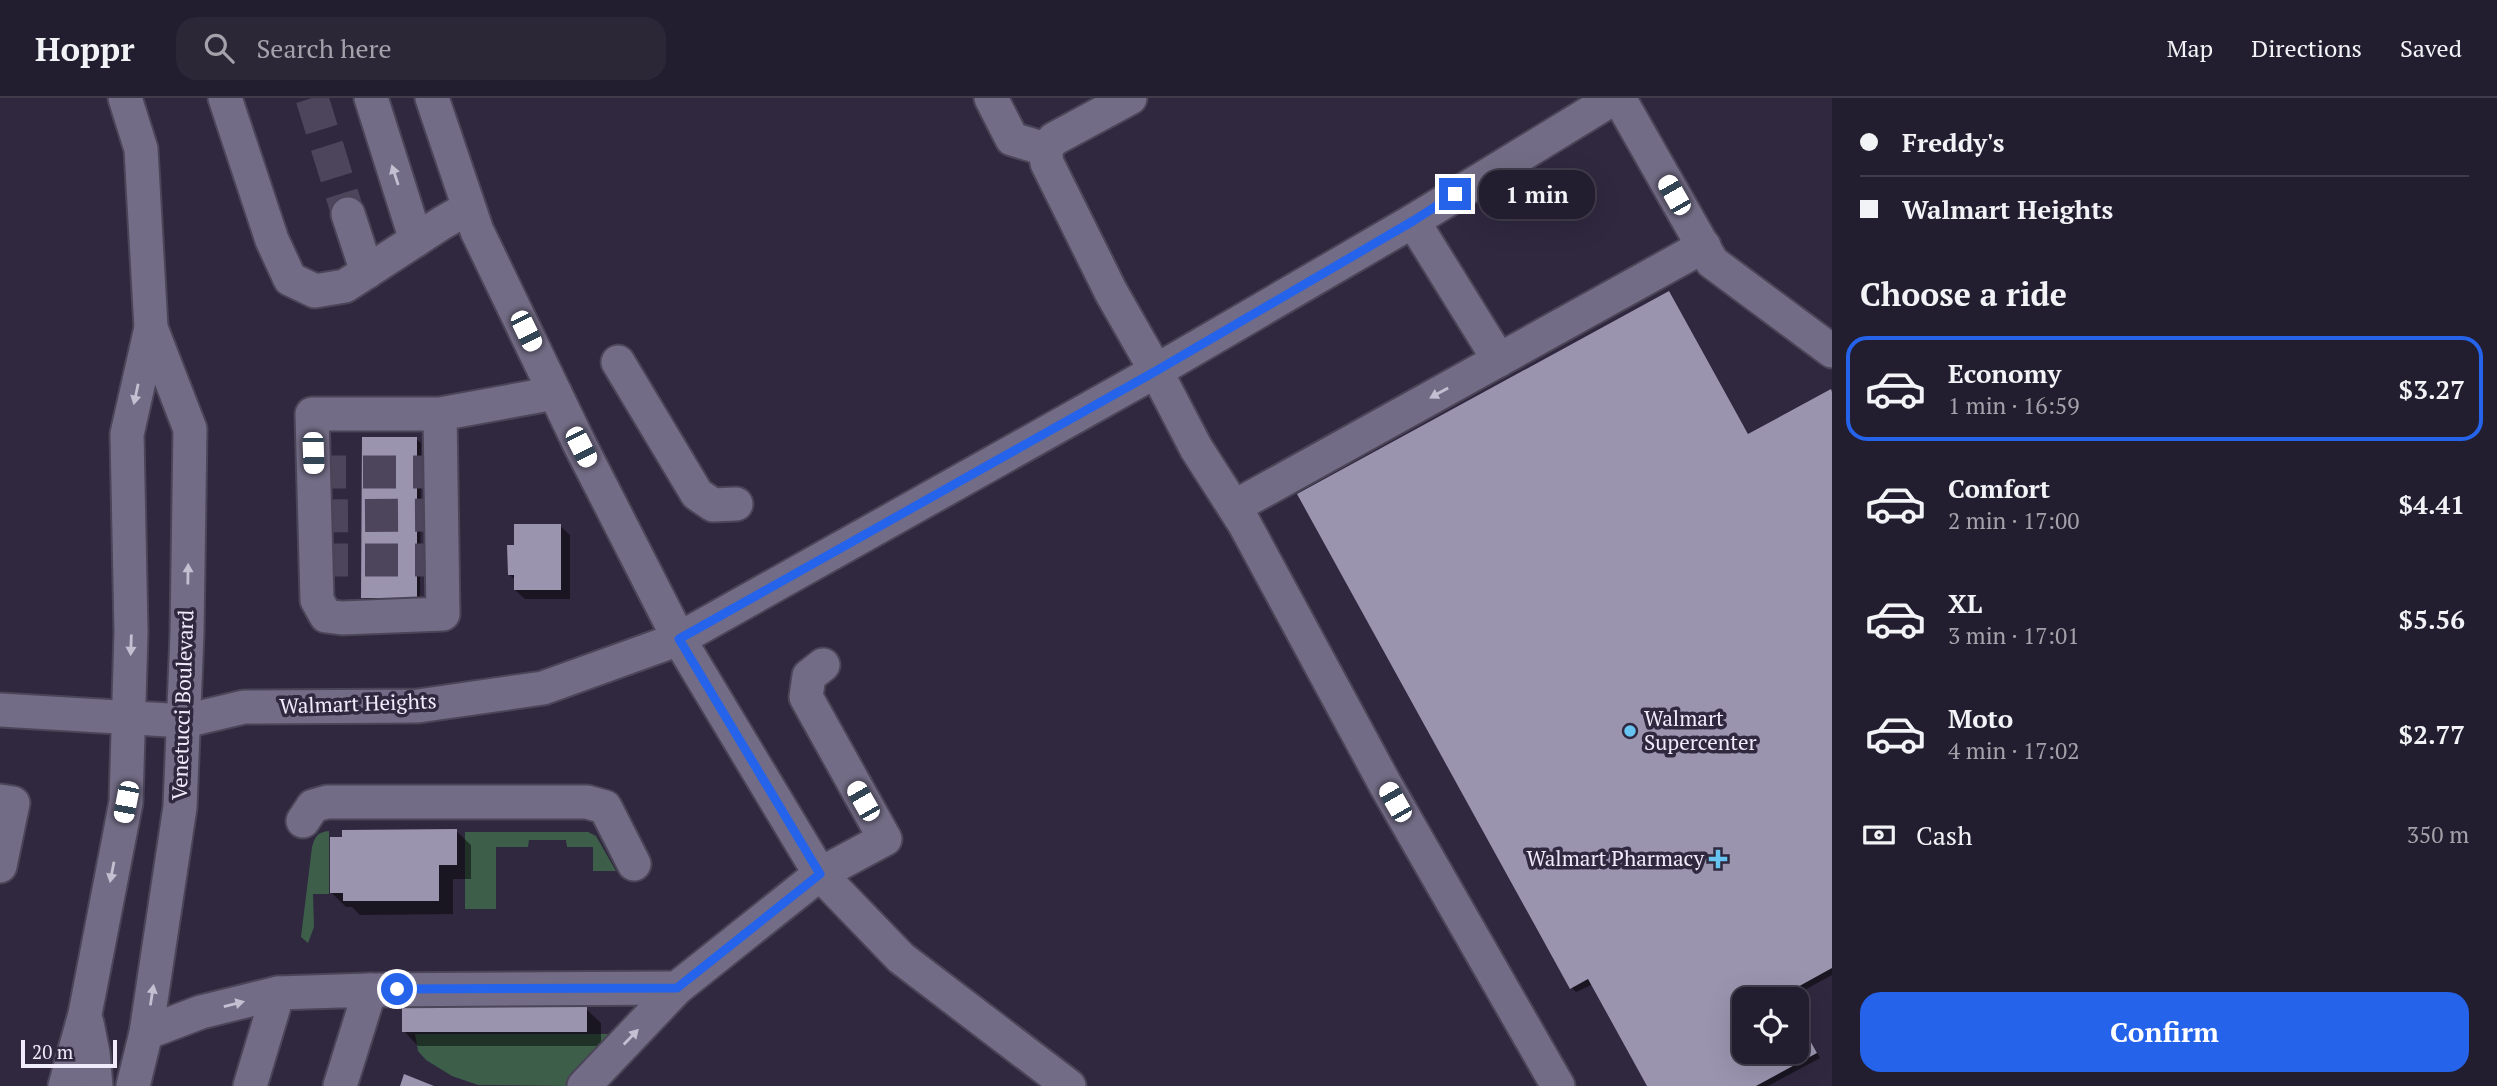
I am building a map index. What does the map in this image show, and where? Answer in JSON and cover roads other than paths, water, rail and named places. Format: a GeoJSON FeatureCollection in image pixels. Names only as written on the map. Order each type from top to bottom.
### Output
{"type":"FeatureCollection","features":[{"type":"Feature","properties":{"kind":"street","name":"Venetucci Boulevard"},"geometry":{"type":"LineString","coordinates":[[65,1086],[85,1014],[126,802],[131,632],[127,434],[151,328],[141,149],[125,98]]}},
{"type":"Feature","properties":{"kind":"street"},"geometry":{"type":"LineString","coordinates":[[225,98],[272,240],[290,279],[315,290],[345,286],[468,208]]}},
{"type":"Feature","properties":{"kind":"street"},"geometry":{"type":"LineString","coordinates":[[371,98],[416,240]]}},
{"type":"Feature","properties":{"kind":"street"},"geometry":{"type":"LineString","coordinates":[[432,98],[468,208],[555,393],[679,639],[820,874],[901,958],[1069,1086]]}},
{"type":"Feature","properties":{"kind":"street"},"geometry":{"type":"LineString","coordinates":[[991,98],[1012,139],[1045,149]]}},
{"type":"Feature","properties":{"kind":"street"},"geometry":{"type":"LineString","coordinates":[[1130,98],[1055,139],[1045,149],[1046,163],[1111,292],[1196,448],[1234,508],[1385,784],[1558,1086]]}},
{"type":"Feature","properties":{"kind":"street"},"geometry":{"type":"LineString","coordinates":[[1616,98],[1712,262],[1832,351]]}},
{"type":"Feature","properties":{"kind":"street","name":"Walmart Heights"},"geometry":{"type":"LineString","coordinates":[[0,710],[185,721],[244,707],[418,706],[543,688],[679,639],[1156,371],[1413,221],[1616,98]]}},
{"type":"Feature","properties":{"kind":"street"},"geometry":{"type":"LineString","coordinates":[[348,214],[367,272]]}},
{"type":"Feature","properties":{"kind":"street"},"geometry":{"type":"LineString","coordinates":[[1413,221],[1499,360]]}},
{"type":"Feature","properties":{"kind":"street"},"geometry":{"type":"LineString","coordinates":[[1234,508],[1704,246]]}},
{"type":"Feature","properties":{"kind":"street","name":"Venetucci Boulevard"},"geometry":{"type":"LineString","coordinates":[[133,1086],[146,1032],[180,807],[185,721],[190,429],[151,328]]}},
{"type":"Feature","properties":{"kind":"street"},"geometry":{"type":"LineString","coordinates":[[618,362],[697,494],[713,505],[736,504]]}},
{"type":"Feature","properties":{"kind":"street"},"geometry":{"type":"LineString","coordinates":[[440,414],[443,614],[342,618],[326,616],[317,600],[312,414],[440,414],[555,393]]}},
{"type":"Feature","properties":{"kind":"street"},"geometry":{"type":"LineString","coordinates":[[584,1086],[677,988],[820,874],[885,839],[806,697],[809,676],[823,665]]}},
{"type":"Feature","properties":{"kind":"street"},"geometry":{"type":"LineString","coordinates":[[0,801],[13,803],[0,866]]}},
{"type":"Feature","properties":{"kind":"street"},"geometry":{"type":"LineString","coordinates":[[303,821],[313,806],[327,802],[587,802],[605,807],[634,864]]}},
{"type":"Feature","properties":{"kind":"street"},"geometry":{"type":"LineString","coordinates":[[146,1032],[201,1012],[278,993],[370,989],[677,988]]}},
{"type":"Feature","properties":{"kind":"street"},"geometry":{"type":"LineString","coordinates":[[340,1086],[370,989]]}},
{"type":"Feature","properties":{"kind":"street"},"geometry":{"type":"LineString","coordinates":[[250,1086],[278,993]]}},
{"type":"Feature","properties":{"kind":"street"},"geometry":{"type":"LineString","coordinates":[[85,1014],[96,1086]]}},
{"type":"Feature","properties":{"kind":"tunnel"},"geometry":{"type":"LineString","coordinates":[[312,98],[348,214]]}},
{"type":"Feature","properties":{"kind":"tunnel"},"geometry":{"type":"LineString","coordinates":[[313,472],[441,472]]}},
{"type":"Feature","properties":{"kind":"tunnel"},"geometry":{"type":"LineString","coordinates":[[315,516],[442,515]]}},
{"type":"Feature","properties":{"kind":"tunnel"},"geometry":{"type":"LineString","coordinates":[[315,560],[442,560]]}},
{"type":"Feature","properties":{"kind":"place","name":"Walmart Supercenter"},"geometry":{"type":"Point","coordinates":[1630,731]}},
{"type":"Feature","properties":{"kind":"place","name":"Walmart Pharmacy"},"geometry":{"type":"Point","coordinates":[1718,859]}}]}
